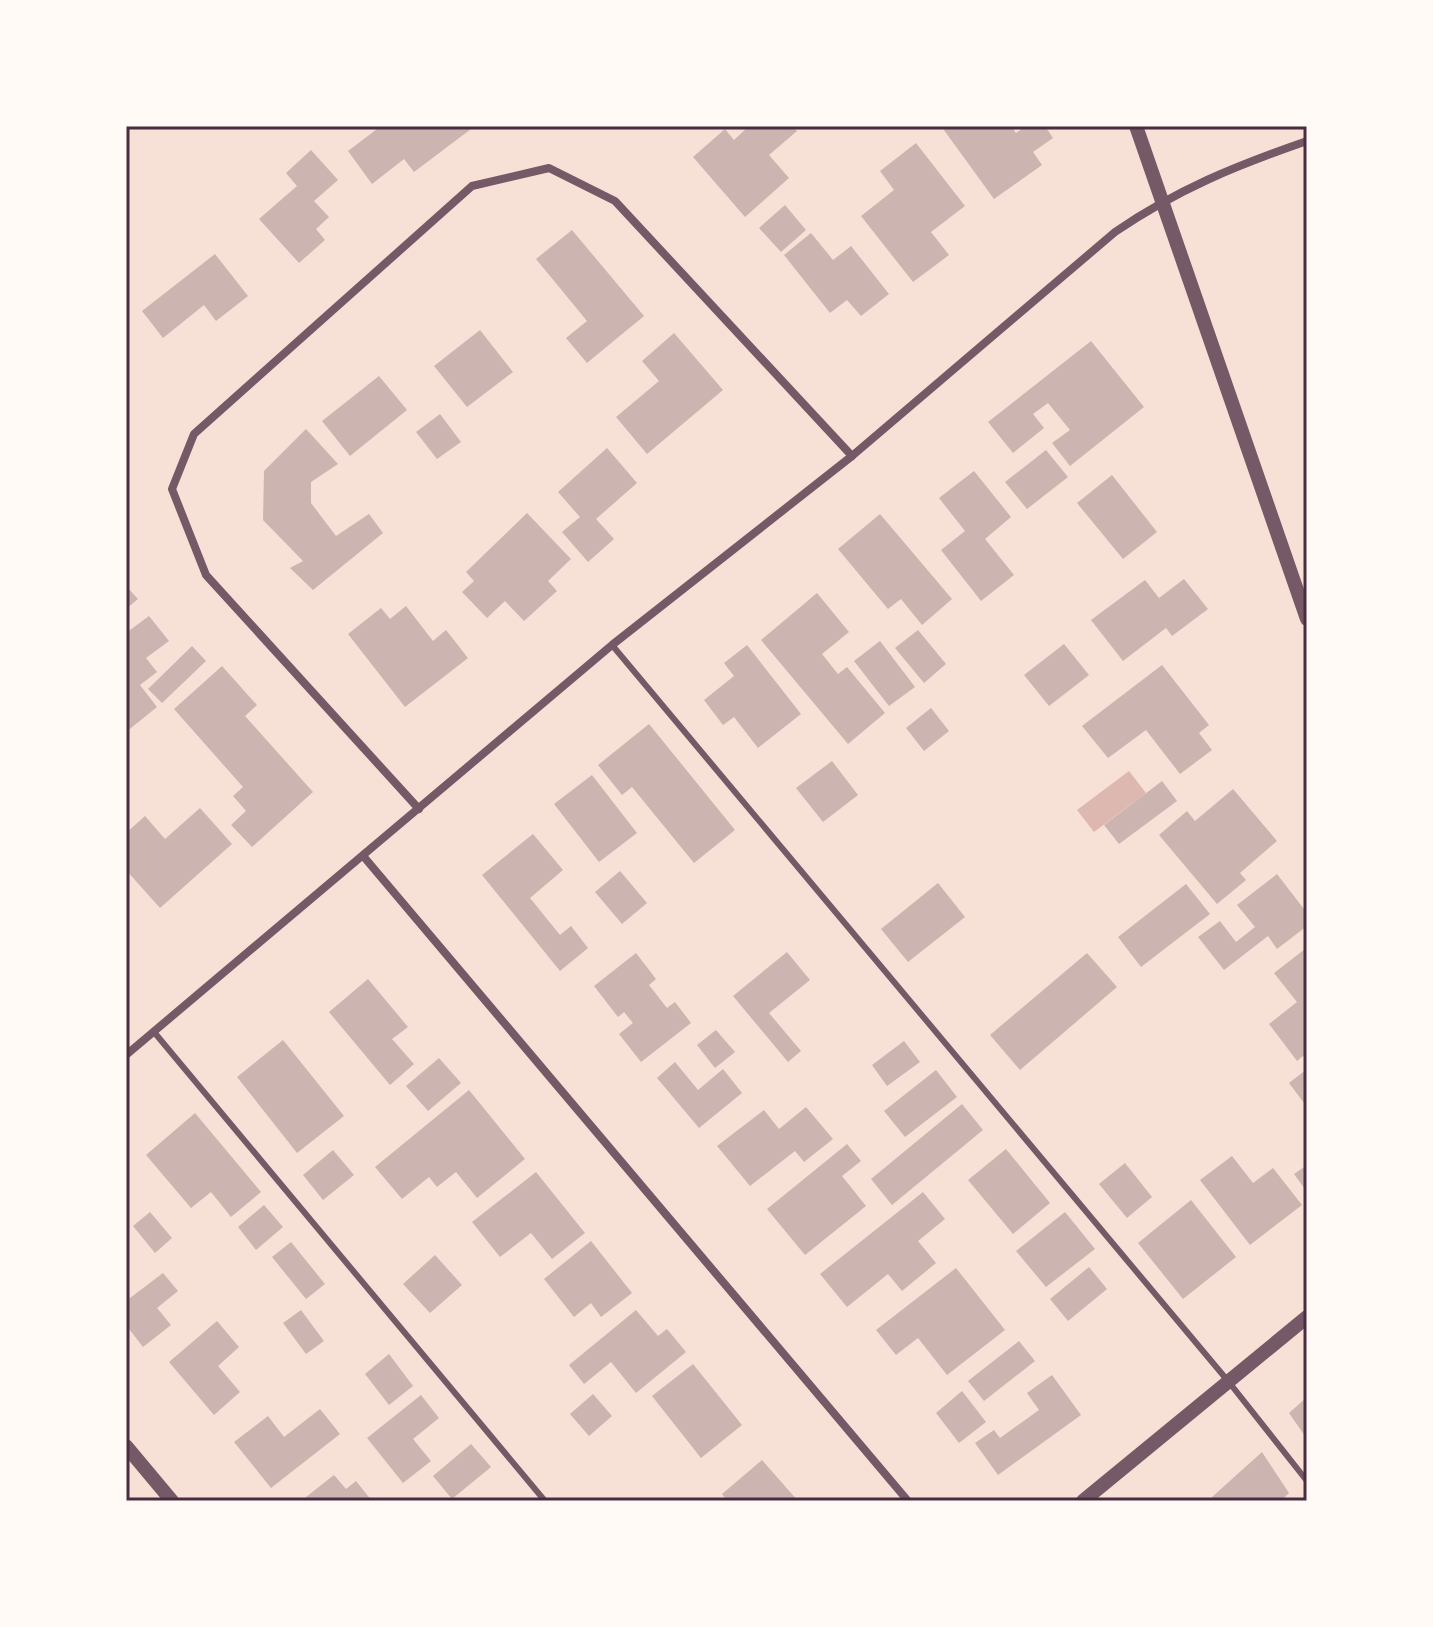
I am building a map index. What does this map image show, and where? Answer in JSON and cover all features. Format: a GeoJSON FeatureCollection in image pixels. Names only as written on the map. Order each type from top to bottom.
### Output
{"type":"FeatureCollection","features":[{"type":"Feature","properties":{"kind":"street"},"geometry":{"type":"LineString","coordinates":[[1136,126],[1307,619]]}},
{"type":"Feature","properties":{"kind":"street"},"geometry":{"type":"LineString","coordinates":[[126,1055],[612,645],[852,456],[1115,232],[1162,200],[1216,173],[1307,141]]}},
{"type":"Feature","properties":{"kind":"street"},"geometry":{"type":"LineString","coordinates":[[419,809],[206,575],[172,489],[194,434],[472,186],[549,168],[615,201],[852,456]]}},
{"type":"Feature","properties":{"kind":"street"},"geometry":{"type":"LineString","coordinates":[[364,857],[908,1501]]}},
{"type":"Feature","properties":{"kind":"street"},"geometry":{"type":"LineString","coordinates":[[1083,1501],[1307,1317]]}},
{"type":"Feature","properties":{"kind":"street"},"geometry":{"type":"LineString","coordinates":[[126,1446],[172,1501]]}},
{"type":"Feature","properties":{"kind":"lane"},"geometry":{"type":"LineString","coordinates":[[612,645],[1228,1381],[1307,1481]]}},
{"type":"Feature","properties":{"kind":"lane"},"geometry":{"type":"LineString","coordinates":[[154,1032],[545,1501]]}},
{"type":"Feature","properties":{"kind":"shaded area"},"geometry":{"type":"Polygon","coordinates":[[[1129,771],[1146,793],[1094,832],[1077,810],[1129,771]]]}},
{"type":"Feature","properties":{"kind":"building"},"geometry":{"type":"Polygon","coordinates":[[[381,126],[475,126],[414,172],[404,159],[372,184],[348,151],[381,126]]]}},
{"type":"Feature","properties":{"kind":"building"},"geometry":{"type":"Polygon","coordinates":[[[749,126],[793,126],[797,131],[769,155],[789,178],[745,217],[693,157],[725,129],[734,140],[749,126]]]}},
{"type":"Feature","properties":{"kind":"building"},"geometry":{"type":"Polygon","coordinates":[[[941,126],[1011,126],[1016,133],[1026,126],[1045,126],[1053,138],[1033,152],[1042,165],[994,199],[941,126]]]}},
{"type":"Feature","properties":{"kind":"building"},"geometry":{"type":"Polygon","coordinates":[[[916,143],[965,206],[931,232],[949,255],[913,282],[861,216],[894,190],[880,171],[916,143]]]}},
{"type":"Feature","properties":{"kind":"building"},"geometry":{"type":"Polygon","coordinates":[[[311,150],[338,180],[314,201],[329,217],[316,229],[325,240],[299,263],[259,219],[297,186],[286,173],[311,150]]]}},
{"type":"Feature","properties":{"kind":"building"},"geometry":{"type":"Polygon","coordinates":[[[785,205],[806,230],[781,252],[759,228],[785,205]]]}},
{"type":"Feature","properties":{"kind":"building"},"geometry":{"type":"Polygon","coordinates":[[[572,230],[644,316],[587,363],[566,338],[587,321],[536,259],[572,230]]]}},
{"type":"Feature","properties":{"kind":"building"},"geometry":{"type":"Polygon","coordinates":[[[811,233],[833,260],[851,246],[889,294],[861,316],[847,300],[830,313],[784,255],[811,233]]]}},
{"type":"Feature","properties":{"kind":"building"},"geometry":{"type":"Polygon","coordinates":[[[215,254],[248,296],[216,321],[204,305],[163,338],[142,311],[215,254]]]}},
{"type":"Feature","properties":{"kind":"building"},"geometry":{"type":"Polygon","coordinates":[[[480,330],[513,372],[467,407],[434,366],[480,330]]]}},
{"type":"Feature","properties":{"kind":"building"},"geometry":{"type":"Polygon","coordinates":[[[674,333],[723,390],[647,454],[616,417],[659,381],[642,361],[674,333]]]}},
{"type":"Feature","properties":{"kind":"building"},"geometry":{"type":"Polygon","coordinates":[[[1091,341],[1144,407],[1070,466],[1052,443],[1070,430],[1048,403],[1033,414],[1044,428],[1013,453],[988,422],[1091,341]]]}},
{"type":"Feature","properties":{"kind":"building"},"geometry":{"type":"Polygon","coordinates":[[[379,376],[407,410],[350,456],[322,421],[379,376]]]}},
{"type":"Feature","properties":{"kind":"building"},"geometry":{"type":"Polygon","coordinates":[[[440,414],[461,442],[437,459],[416,432],[440,414]]]}},
{"type":"Feature","properties":{"kind":"building"},"geometry":{"type":"Polygon","coordinates":[[[306,429],[338,464],[311,482],[311,503],[336,536],[369,514],[383,533],[313,590],[290,568],[303,561],[263,520],[264,471],[306,429]]]}},
{"type":"Feature","properties":{"kind":"building"},"geometry":{"type":"Polygon","coordinates":[[[607,448],[637,483],[596,519],[614,539],[588,562],[562,532],[580,517],[558,492],[607,448]]]}},
{"type":"Feature","properties":{"kind":"building"},"geometry":{"type":"Polygon","coordinates":[[[1046,450],[1068,477],[1027,509],[1005,482],[1046,450]]]}},
{"type":"Feature","properties":{"kind":"building"},"geometry":{"type":"Polygon","coordinates":[[[974,471],[1011,517],[985,539],[1014,575],[981,601],[941,550],[965,531],[939,498],[974,471]]]}},
{"type":"Feature","properties":{"kind":"building"},"geometry":{"type":"Polygon","coordinates":[[[1112,475],[1157,532],[1123,559],[1077,503],[1112,475]]]}},
{"type":"Feature","properties":{"kind":"building"},"geometry":{"type":"Polygon","coordinates":[[[527,513],[571,559],[548,581],[557,591],[524,621],[505,601],[487,618],[462,592],[474,581],[466,572],[527,513]]]}},
{"type":"Feature","properties":{"kind":"building"},"geometry":{"type":"Polygon","coordinates":[[[880,514],[952,599],[922,625],[901,599],[888,609],[838,549],[880,514]]]}},
{"type":"Feature","properties":{"kind":"building"},"geometry":{"type":"Polygon","coordinates":[[[1184,579],[1208,609],[1172,636],[1166,628],[1123,661],[1091,620],[1145,580],[1159,598],[1184,579]]]}},
{"type":"Feature","properties":{"kind":"building"},"geometry":{"type":"Polygon","coordinates":[[[126,586],[138,599],[126,609],[126,586]]]}},
{"type":"Feature","properties":{"kind":"building"},"geometry":{"type":"Polygon","coordinates":[[[817,593],[849,632],[822,654],[838,674],[847,667],[885,713],[848,744],[761,640],[817,593]]]}},
{"type":"Feature","properties":{"kind":"building"},"geometry":{"type":"Polygon","coordinates":[[[406,606],[433,641],[446,630],[468,658],[405,707],[348,634],[381,608],[390,619],[406,606]]]}},
{"type":"Feature","properties":{"kind":"building"},"geometry":{"type":"Polygon","coordinates":[[[149,616],[169,641],[146,658],[157,672],[140,685],[157,707],[126,732],[126,633],[149,616]]]}},
{"type":"Feature","properties":{"kind":"building"},"geometry":{"type":"Polygon","coordinates":[[[918,630],[946,664],[924,683],[895,648],[918,630]]]}},
{"type":"Feature","properties":{"kind":"building"},"geometry":{"type":"Polygon","coordinates":[[[880,641],[915,687],[889,706],[854,661],[880,641]]]}},
{"type":"Feature","properties":{"kind":"building"},"geometry":{"type":"Polygon","coordinates":[[[1064,644],[1089,675],[1049,706],[1024,675],[1064,644]]]}},
{"type":"Feature","properties":{"kind":"building"},"geometry":{"type":"Polygon","coordinates":[[[747,645],[801,714],[758,748],[734,717],[723,725],[704,700],[734,676],[724,663],[747,645]]]}},
{"type":"Feature","properties":{"kind":"building"},"geometry":{"type":"Polygon","coordinates":[[[192,646],[206,661],[162,703],[148,689],[192,646]]]}},
{"type":"Feature","properties":{"kind":"building"},"geometry":{"type":"Polygon","coordinates":[[[1162,665],[1209,725],[1199,733],[1212,750],[1180,774],[1146,730],[1108,758],[1082,726],[1162,665]]]}},
{"type":"Feature","properties":{"kind":"building"},"geometry":{"type":"Polygon","coordinates":[[[222,666],[257,705],[245,716],[313,792],[252,847],[231,825],[246,811],[233,796],[243,787],[174,709],[222,666]]]}},
{"type":"Feature","properties":{"kind":"building"},"geometry":{"type":"Polygon","coordinates":[[[931,708],[949,731],[924,751],[906,728],[931,708]]]}},
{"type":"Feature","properties":{"kind":"building"},"geometry":{"type":"Polygon","coordinates":[[[649,724],[735,830],[694,863],[632,787],[622,795],[598,765],[649,724]]]}},
{"type":"Feature","properties":{"kind":"building"},"geometry":{"type":"Polygon","coordinates":[[[832,761],[858,795],[823,822],[796,788],[832,761]]]}},
{"type":"Feature","properties":{"kind":"building"},"geometry":{"type":"Polygon","coordinates":[[[592,775],[637,833],[599,862],[554,804],[592,775]]]}},
{"type":"Feature","properties":{"kind":"building"},"geometry":{"type":"Polygon","coordinates":[[[1162,781],[1177,801],[1119,844],[1104,825],[1162,781]]]}},
{"type":"Feature","properties":{"kind":"building"},"geometry":{"type":"Polygon","coordinates":[[[1233,789],[1277,841],[1240,873],[1246,880],[1217,904],[1159,835],[1187,811],[1195,821],[1233,789]]]}},
{"type":"Feature","properties":{"kind":"building"},"geometry":{"type":"Polygon","coordinates":[[[200,808],[232,844],[160,908],[126,870],[126,833],[145,816],[165,839],[200,808]]]}},
{"type":"Feature","properties":{"kind":"building"},"geometry":{"type":"Polygon","coordinates":[[[533,834],[563,870],[530,898],[560,935],[571,926],[588,948],[560,971],[482,875],[533,834]]]}},
{"type":"Feature","properties":{"kind":"building"},"geometry":{"type":"Polygon","coordinates":[[[620,871],[647,903],[622,924],[595,892],[620,871]]]}},
{"type":"Feature","properties":{"kind":"building"},"geometry":{"type":"Polygon","coordinates":[[[1277,874],[1307,913],[1307,926],[1277,949],[1268,936],[1224,970],[1198,937],[1220,921],[1236,942],[1255,927],[1237,905],[1277,874]]]}},
{"type":"Feature","properties":{"kind":"building"},"geometry":{"type":"Polygon","coordinates":[[[938,883],[965,917],[908,962],[881,929],[938,883]]]}},
{"type":"Feature","properties":{"kind":"building"},"geometry":{"type":"Polygon","coordinates":[[[1186,884],[1210,914],[1141,967],[1118,937],[1186,884]]]}},
{"type":"Feature","properties":{"kind":"building"},"geometry":{"type":"Polygon","coordinates":[[[1305,949],[1307,1053],[1297,1061],[1269,1024],[1297,1002],[1274,973],[1305,949]]]}},
{"type":"Feature","properties":{"kind":"building"},"geometry":{"type":"Polygon","coordinates":[[[787,952],[810,980],[769,1013],[801,1051],[788,1062],[733,996],[787,952]]]}},
{"type":"Feature","properties":{"kind":"building"},"geometry":{"type":"Polygon","coordinates":[[[636,953],[656,979],[649,985],[667,1008],[675,1002],[691,1023],[641,1062],[619,1034],[633,1023],[624,1012],[618,1017],[594,986],[636,953]]]}},
{"type":"Feature","properties":{"kind":"building"},"geometry":{"type":"Polygon","coordinates":[[[1087,953],[1117,987],[1020,1070],[990,1035],[1087,953]]]}},
{"type":"Feature","properties":{"kind":"building"},"geometry":{"type":"Polygon","coordinates":[[[368,979],[408,1027],[392,1039],[414,1064],[390,1085],[329,1012],[368,979]]]}},
{"type":"Feature","properties":{"kind":"building"},"geometry":{"type":"Polygon","coordinates":[[[716,1030],[735,1052],[715,1068],[697,1045],[716,1030]]]}},
{"type":"Feature","properties":{"kind":"building"},"geometry":{"type":"Polygon","coordinates":[[[283,1040],[344,1116],[297,1153],[237,1077],[283,1040]]]}},
{"type":"Feature","properties":{"kind":"building"},"geometry":{"type":"Polygon","coordinates":[[[904,1041],[920,1062],[887,1086],[872,1065],[904,1041]]]}},
{"type":"Feature","properties":{"kind":"building"},"geometry":{"type":"Polygon","coordinates":[[[439,1058],[461,1083],[428,1111],[406,1086],[439,1058]]]}},
{"type":"Feature","properties":{"kind":"building"},"geometry":{"type":"Polygon","coordinates":[[[675,1062],[698,1090],[723,1069],[742,1093],[699,1128],[657,1078],[675,1062]]]}},
{"type":"Feature","properties":{"kind":"building"},"geometry":{"type":"Polygon","coordinates":[[[1307,1069],[1307,1107],[1289,1083],[1307,1069]]]}},
{"type":"Feature","properties":{"kind":"building"},"geometry":{"type":"Polygon","coordinates":[[[936,1070],[957,1097],[905,1137],[884,1111],[936,1070]]]}},
{"type":"Feature","properties":{"kind":"building"},"geometry":{"type":"Polygon","coordinates":[[[469,1090],[525,1159],[477,1198],[456,1172],[437,1187],[429,1177],[402,1199],[375,1167],[469,1090]]]}},
{"type":"Feature","properties":{"kind":"building"},"geometry":{"type":"Polygon","coordinates":[[[962,1104],[983,1130],[892,1205],[871,1179],[962,1104]]]}},
{"type":"Feature","properties":{"kind":"building"},"geometry":{"type":"Polygon","coordinates":[[[806,1107],[833,1139],[804,1162],[795,1151],[750,1186],[717,1146],[764,1110],[779,1129],[806,1107]]]}},
{"type":"Feature","properties":{"kind":"building"},"geometry":{"type":"Polygon","coordinates":[[[195,1113],[261,1192],[231,1217],[211,1192],[191,1208],[146,1155],[195,1113]]]}},
{"type":"Feature","properties":{"kind":"building"},"geometry":{"type":"Polygon","coordinates":[[[847,1144],[861,1161],[842,1176],[866,1206],[805,1255],[767,1209],[847,1144]]]}},
{"type":"Feature","properties":{"kind":"building"},"geometry":{"type":"Polygon","coordinates":[[[1006,1149],[1050,1203],[1013,1234],[968,1180],[1006,1149]]]}},
{"type":"Feature","properties":{"kind":"building"},"geometry":{"type":"Polygon","coordinates":[[[333,1150],[354,1175],[323,1200],[303,1175],[333,1150]]]}},
{"type":"Feature","properties":{"kind":"building"},"geometry":{"type":"Polygon","coordinates":[[[1232,1156],[1253,1183],[1273,1168],[1302,1205],[1250,1245],[1200,1180],[1232,1156]]]}},
{"type":"Feature","properties":{"kind":"building"},"geometry":{"type":"Polygon","coordinates":[[[1125,1163],[1152,1197],[1127,1218],[1099,1184],[1125,1163]]]}},
{"type":"Feature","properties":{"kind":"building"},"geometry":{"type":"Polygon","coordinates":[[[1307,1165],[1307,1192],[1294,1174],[1307,1165]]]}},
{"type":"Feature","properties":{"kind":"building"},"geometry":{"type":"Polygon","coordinates":[[[536,1172],[585,1233],[552,1259],[531,1233],[500,1257],[472,1222],[536,1172]]]}},
{"type":"Feature","properties":{"kind":"building"},"geometry":{"type":"Polygon","coordinates":[[[923,1192],[945,1219],[918,1241],[936,1263],[902,1291],[888,1274],[847,1307],[820,1274],[923,1192]]]}},
{"type":"Feature","properties":{"kind":"building"},"geometry":{"type":"Polygon","coordinates":[[[1191,1200],[1236,1257],[1183,1299],[1138,1243],[1191,1200]]]}},
{"type":"Feature","properties":{"kind":"building"},"geometry":{"type":"Polygon","coordinates":[[[264,1205],[283,1227],[256,1250],[238,1227],[264,1205]]]}},
{"type":"Feature","properties":{"kind":"building"},"geometry":{"type":"Polygon","coordinates":[[[150,1212],[172,1238],[155,1253],[133,1226],[150,1212]]]}},
{"type":"Feature","properties":{"kind":"building"},"geometry":{"type":"Polygon","coordinates":[[[1065,1212],[1095,1249],[1046,1287],[1016,1251],[1065,1212]]]}},
{"type":"Feature","properties":{"kind":"building"},"geometry":{"type":"Polygon","coordinates":[[[591,1241],[632,1293],[601,1317],[591,1303],[574,1317],[544,1279],[591,1241]]]}},
{"type":"Feature","properties":{"kind":"building"},"geometry":{"type":"Polygon","coordinates":[[[291,1242],[325,1284],[306,1299],[272,1257],[291,1242]]]}},
{"type":"Feature","properties":{"kind":"building"},"geometry":{"type":"Polygon","coordinates":[[[435,1255],[462,1285],[430,1313],[403,1284],[435,1255]]]}},
{"type":"Feature","properties":{"kind":"building"},"geometry":{"type":"Polygon","coordinates":[[[1089,1267],[1107,1289],[1068,1321],[1050,1299],[1089,1267]]]}},
{"type":"Feature","properties":{"kind":"building"},"geometry":{"type":"Polygon","coordinates":[[[956,1268],[1005,1330],[947,1375],[918,1338],[896,1355],[876,1330],[956,1268]]]}},
{"type":"Feature","properties":{"kind":"building"},"geometry":{"type":"Polygon","coordinates":[[[163,1273],[178,1291],[157,1308],[171,1325],[143,1347],[126,1325],[126,1301],[163,1273]]]}},
{"type":"Feature","properties":{"kind":"building"},"geometry":{"type":"Polygon","coordinates":[[[301,1310],[324,1341],[306,1354],[283,1323],[301,1310]]]}},
{"type":"Feature","properties":{"kind":"building"},"geometry":{"type":"Polygon","coordinates":[[[636,1310],[658,1336],[667,1329],[686,1352],[636,1393],[611,1362],[584,1384],[569,1365],[636,1310]]]}},
{"type":"Feature","properties":{"kind":"building"},"geometry":{"type":"Polygon","coordinates":[[[217,1321],[239,1347],[218,1366],[240,1392],[214,1415],[169,1362],[217,1321]]]}},
{"type":"Feature","properties":{"kind":"building"},"geometry":{"type":"Polygon","coordinates":[[[1019,1341],[1035,1361],[984,1401],[968,1381],[1019,1341]]]}},
{"type":"Feature","properties":{"kind":"building"},"geometry":{"type":"Polygon","coordinates":[[[389,1354],[413,1386],[389,1405],[365,1374],[389,1354]]]}},
{"type":"Feature","properties":{"kind":"building"},"geometry":{"type":"Polygon","coordinates":[[[693,1364],[742,1425],[701,1458],[652,1396],[693,1364]]]}},
{"type":"Feature","properties":{"kind":"building"},"geometry":{"type":"Polygon","coordinates":[[[1052,1375],[1081,1415],[998,1475],[975,1443],[994,1430],[1000,1438],[1039,1410],[1027,1393],[1052,1375]]]}},
{"type":"Feature","properties":{"kind":"building"},"geometry":{"type":"Polygon","coordinates":[[[962,1391],[986,1422],[959,1443],[936,1413],[962,1391]]]}},
{"type":"Feature","properties":{"kind":"building"},"geometry":{"type":"Polygon","coordinates":[[[593,1394],[612,1416],[589,1436],[570,1414],[593,1394]]]}},
{"type":"Feature","properties":{"kind":"building"},"geometry":{"type":"Polygon","coordinates":[[[421,1395],[439,1418],[413,1439],[431,1461],[403,1483],[367,1438],[421,1395]]]}},
{"type":"Feature","properties":{"kind":"building"},"geometry":{"type":"Polygon","coordinates":[[[1307,1397],[1307,1439],[1289,1413],[1307,1397]]]}},
{"type":"Feature","properties":{"kind":"building"},"geometry":{"type":"Polygon","coordinates":[[[320,1409],[340,1434],[271,1488],[234,1442],[268,1416],[284,1437],[320,1409]]]}},
{"type":"Feature","properties":{"kind":"building"},"geometry":{"type":"Polygon","coordinates":[[[471,1444],[491,1467],[452,1499],[433,1476],[471,1444]]]}},
{"type":"Feature","properties":{"kind":"building"},"geometry":{"type":"Polygon","coordinates":[[[1262,1452],[1289,1493],[1281,1501],[1215,1501],[1212,1497],[1262,1452]]]}},
{"type":"Feature","properties":{"kind":"building"},"geometry":{"type":"Polygon","coordinates":[[[762,1460],[798,1501],[727,1501],[722,1494],[762,1460]]]}},
{"type":"Feature","properties":{"kind":"building"},"geometry":{"type":"Polygon","coordinates":[[[334,1475],[346,1489],[356,1481],[372,1501],[301,1501],[334,1475]]]}}]}
